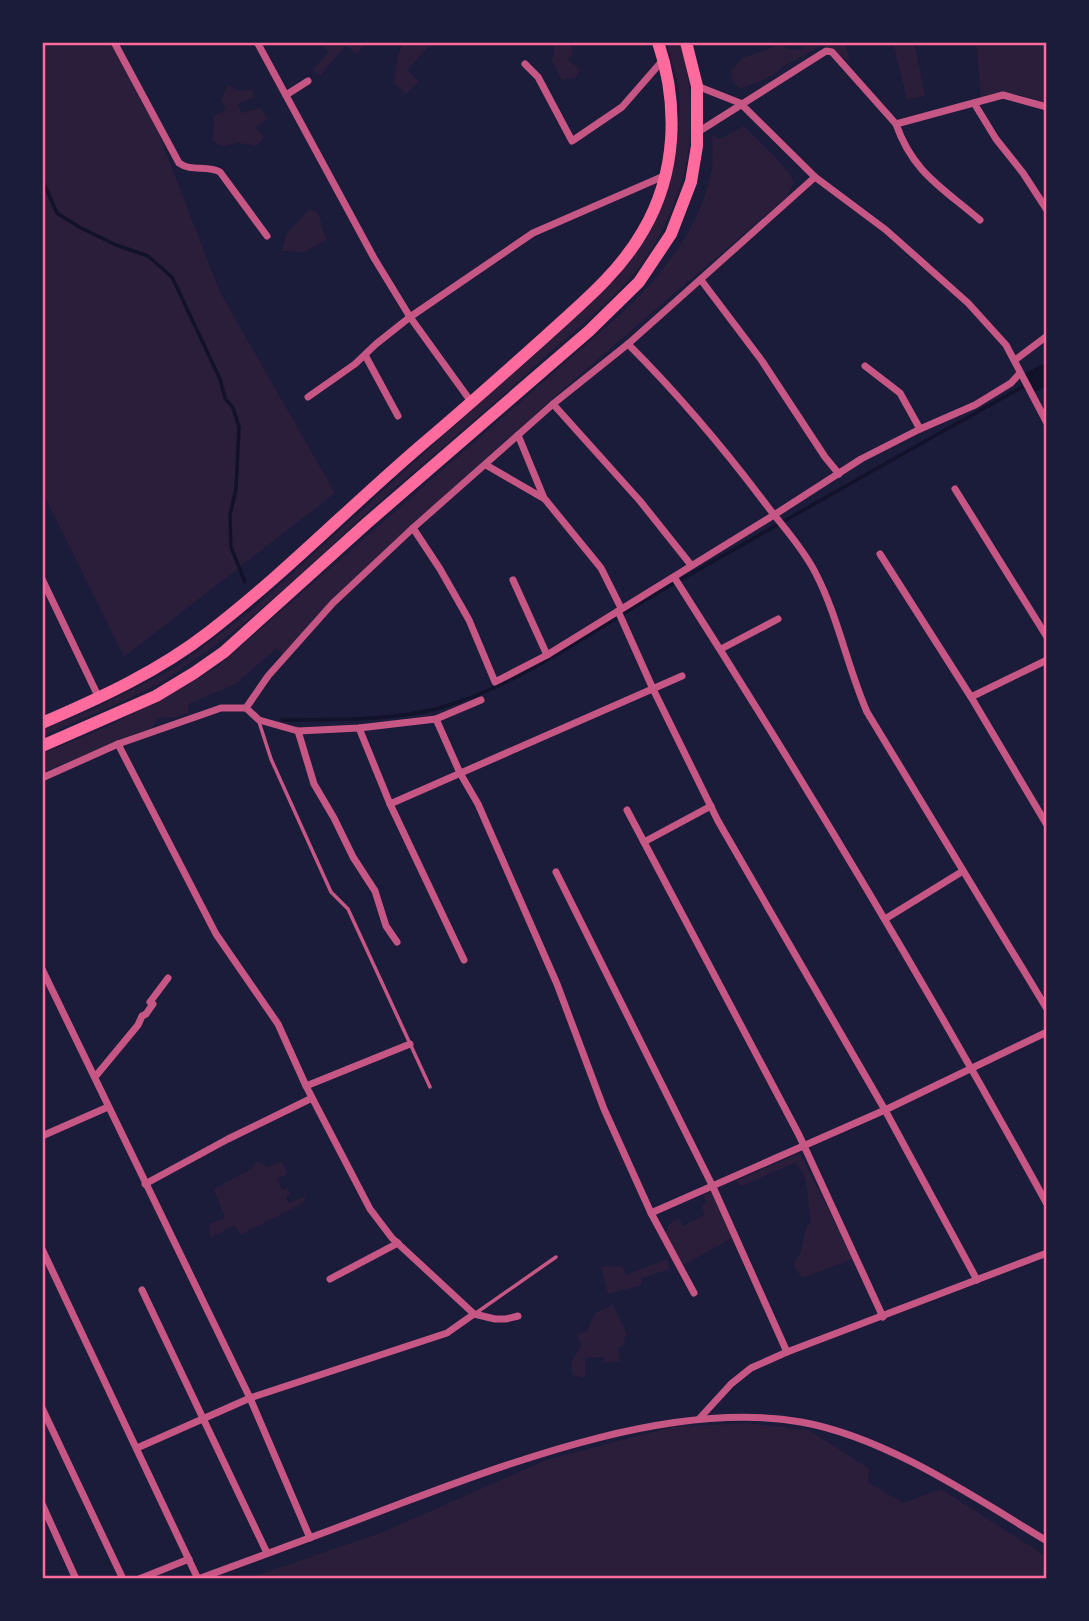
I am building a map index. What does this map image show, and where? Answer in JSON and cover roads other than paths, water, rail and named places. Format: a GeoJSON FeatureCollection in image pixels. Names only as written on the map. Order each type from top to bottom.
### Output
{"type":"FeatureCollection","features":[{"type":"Feature","properties":{"kind":"main road"},"geometry":{"type":"LineString","coordinates":[[42,723],[99,698],[207,634],[472,403],[614,273],[644,230],[665,176],[673,123],[670,84],[658,42]]}},
{"type":"Feature","properties":{"kind":"main road"},"geometry":{"type":"LineString","coordinates":[[42,746],[156,696],[194,674],[224,652],[367,523],[589,331],[639,282],[671,234],[691,182],[698,132],[697,86],[686,42]]}},
{"type":"Feature","properties":{"kind":"street"},"geometry":{"type":"LineString","coordinates":[[114,42],[178,163],[220,172],[267,236]]}},
{"type":"Feature","properties":{"kind":"street"},"geometry":{"type":"LineString","coordinates":[[257,42],[374,258],[410,317],[472,403]]}},
{"type":"Feature","properties":{"kind":"street"},"geometry":{"type":"LineString","coordinates":[[698,132],[820,53],[832,52],[896,124],[903,144],[925,175],[980,220]]}},
{"type":"Feature","properties":{"kind":"street"},"geometry":{"type":"LineString","coordinates":[[525,64],[538,77],[572,141],[622,107],[664,60]]}},
{"type":"Feature","properties":{"kind":"street"},"geometry":{"type":"LineString","coordinates":[[286,95],[308,81]]}},
{"type":"Feature","properties":{"kind":"street"},"geometry":{"type":"LineString","coordinates":[[697,86],[740,103],[815,177],[886,230],[968,303],[992,327],[1015,360],[1047,423]]}},
{"type":"Feature","properties":{"kind":"street"},"geometry":{"type":"LineString","coordinates":[[896,124],[1003,95],[1047,107]]}},
{"type":"Feature","properties":{"kind":"street"},"geometry":{"type":"LineString","coordinates":[[974,103],[996,139],[1047,210]]}},
{"type":"Feature","properties":{"kind":"street"},"geometry":{"type":"LineString","coordinates":[[308,397],[355,365],[410,317],[533,233],[665,176]]}},
{"type":"Feature","properties":{"kind":"street"},"geometry":{"type":"LineString","coordinates":[[246,708],[268,676],[333,603],[413,528],[553,404],[628,344],[815,177]]}},
{"type":"Feature","properties":{"kind":"street"},"geometry":{"type":"LineString","coordinates":[[701,280],[762,361],[839,474]]}},
{"type":"Feature","properties":{"kind":"street"},"geometry":{"type":"LineString","coordinates":[[1015,360],[1047,336]]}},
{"type":"Feature","properties":{"kind":"street"},"geometry":{"type":"LineString","coordinates":[[628,344],[704,424],[784,524],[808,560],[827,597],[851,676],[867,712],[1047,1009]]}},
{"type":"Feature","properties":{"kind":"street"},"geometry":{"type":"LineString","coordinates":[[365,355],[398,416]]}},
{"type":"Feature","properties":{"kind":"street"},"geometry":{"type":"LineString","coordinates":[[866,366],[900,393],[920,429]]}},
{"type":"Feature","properties":{"kind":"street"},"geometry":{"type":"LineString","coordinates":[[413,528],[469,620],[495,682],[547,655],[620,609],[676,581],[691,565],[776,517],[861,459],[975,405],[1021,376]]}},
{"type":"Feature","properties":{"kind":"street"},"geometry":{"type":"LineString","coordinates":[[553,404],[640,501],[691,565]]}},
{"type":"Feature","properties":{"kind":"street"},"geometry":{"type":"LineString","coordinates":[[518,435],[544,498],[601,568],[653,689],[711,806],[885,1110],[977,1280]]}},
{"type":"Feature","properties":{"kind":"street"},"geometry":{"type":"LineString","coordinates":[[486,465],[544,498]]}},
{"type":"Feature","properties":{"kind":"street"},"geometry":{"type":"LineString","coordinates":[[955,489],[1047,637]]}},
{"type":"Feature","properties":{"kind":"street"},"geometry":{"type":"LineString","coordinates":[[880,554],[971,697],[1047,825]]}},
{"type":"Feature","properties":{"kind":"street"},"geometry":{"type":"LineString","coordinates":[[42,579],[99,698]]}},
{"type":"Feature","properties":{"kind":"street"},"geometry":{"type":"LineString","coordinates":[[513,580],[547,655]]}},
{"type":"Feature","properties":{"kind":"street"},"geometry":{"type":"LineString","coordinates":[[676,581],[721,649],[885,919],[1047,1204]]}},
{"type":"Feature","properties":{"kind":"street"},"geometry":{"type":"LineString","coordinates":[[721,649],[778,619]]}},
{"type":"Feature","properties":{"kind":"street"},"geometry":{"type":"LineString","coordinates":[[971,697],[1047,660]]}},
{"type":"Feature","properties":{"kind":"street"},"geometry":{"type":"LineString","coordinates":[[390,804],[682,676]]}},
{"type":"Feature","properties":{"kind":"street"},"geometry":{"type":"LineString","coordinates":[[42,778],[118,744],[221,708],[246,708],[259,720],[298,731],[359,728],[436,719],[481,700]]}},
{"type":"Feature","properties":{"kind":"street"},"geometry":{"type":"LineString","coordinates":[[436,719],[460,773],[478,804],[558,984],[604,1109],[651,1213],[694,1293]]}},
{"type":"Feature","properties":{"kind":"street"},"geometry":{"type":"LineString","coordinates":[[359,728],[390,804],[464,960]]}},
{"type":"Feature","properties":{"kind":"street"},"geometry":{"type":"LineString","coordinates":[[298,731],[314,784],[374,891],[386,926],[397,943]]}},
{"type":"Feature","properties":{"kind":"street"},"geometry":{"type":"LineString","coordinates":[[118,744],[216,933],[278,1024],[306,1086],[370,1209],[398,1243],[474,1314],[495,1319],[518,1316]]}},
{"type":"Feature","properties":{"kind":"street"},"geometry":{"type":"LineString","coordinates":[[644,842],[711,806]]}},
{"type":"Feature","properties":{"kind":"street"},"geometry":{"type":"LineString","coordinates":[[627,810],[805,1146],[883,1317]]}},
{"type":"Feature","properties":{"kind":"street"},"geometry":{"type":"LineString","coordinates":[[885,919],[963,871]]}},
{"type":"Feature","properties":{"kind":"street"},"geometry":{"type":"LineString","coordinates":[[556,872],[713,1187],[787,1352]]}},
{"type":"Feature","properties":{"kind":"street"},"geometry":{"type":"LineString","coordinates":[[42,969],[250,1398],[310,1538]]}},
{"type":"Feature","properties":{"kind":"street"},"geometry":{"type":"LineString","coordinates":[[95,1077],[146,1014],[153,1004],[150,1002],[168,978]]}},
{"type":"Feature","properties":{"kind":"street"},"geometry":{"type":"LineString","coordinates":[[651,1213],[885,1110],[1047,1031]]}},
{"type":"Feature","properties":{"kind":"street"},"geometry":{"type":"LineString","coordinates":[[306,1086],[410,1044]]}},
{"type":"Feature","properties":{"kind":"street"},"geometry":{"type":"LineString","coordinates":[[145,1184],[312,1098]]}},
{"type":"Feature","properties":{"kind":"street"},"geometry":{"type":"LineString","coordinates":[[42,1136],[108,1107]]}},
{"type":"Feature","properties":{"kind":"street"},"geometry":{"type":"LineString","coordinates":[[330,1279],[398,1243]]}},
{"type":"Feature","properties":{"kind":"street"},"geometry":{"type":"LineString","coordinates":[[42,1249],[198,1579],[513,1463],[628,1431],[699,1419],[751,1418],[800,1422],[851,1435],[953,1486],[1047,1541]]}},
{"type":"Feature","properties":{"kind":"street"},"geometry":{"type":"LineString","coordinates":[[699,1419],[731,1384],[751,1368],[1047,1253]]}},
{"type":"Feature","properties":{"kind":"street"},"geometry":{"type":"LineString","coordinates":[[42,1276],[53,1271]]}},
{"type":"Feature","properties":{"kind":"street"},"geometry":{"type":"LineString","coordinates":[[142,1290],[267,1553]]}},
{"type":"Feature","properties":{"kind":"street"},"geometry":{"type":"LineString","coordinates":[[137,1448],[250,1398],[447,1333],[474,1314]]}},
{"type":"Feature","properties":{"kind":"street"},"geometry":{"type":"LineString","coordinates":[[42,1408],[123,1579]]}},
{"type":"Feature","properties":{"kind":"street"},"geometry":{"type":"LineString","coordinates":[[42,1504],[76,1579]]}},
{"type":"Feature","properties":{"kind":"street"},"geometry":{"type":"LineString","coordinates":[[139,1579],[188,1559]]}},
{"type":"Feature","properties":{"kind":"lane"},"geometry":{"type":"LineString","coordinates":[[259,720],[271,759],[331,892],[348,909],[430,1087]]}},
{"type":"Feature","properties":{"kind":"lane"},"geometry":{"type":"LineString","coordinates":[[474,1314],[556,1257]]}},
{"type":"Feature","properties":{"kind":"waterway"},"geometry":{"type":"LineString","coordinates":[[42,179],[57,213],[116,245],[148,256],[172,277],[220,379],[225,398],[233,408],[239,427],[236,489],[230,515],[231,547],[245,582]]}},
{"type":"Feature","properties":{"kind":"waterway"},"geometry":{"type":"LineString","coordinates":[[1031,382],[1047,374]]}},
{"type":"Feature","properties":{"kind":"waterway"},"geometry":{"type":"LineString","coordinates":[[282,720],[359,719],[417,713],[467,699],[497,686],[526,672],[666,588],[1031,382]]}}]}
